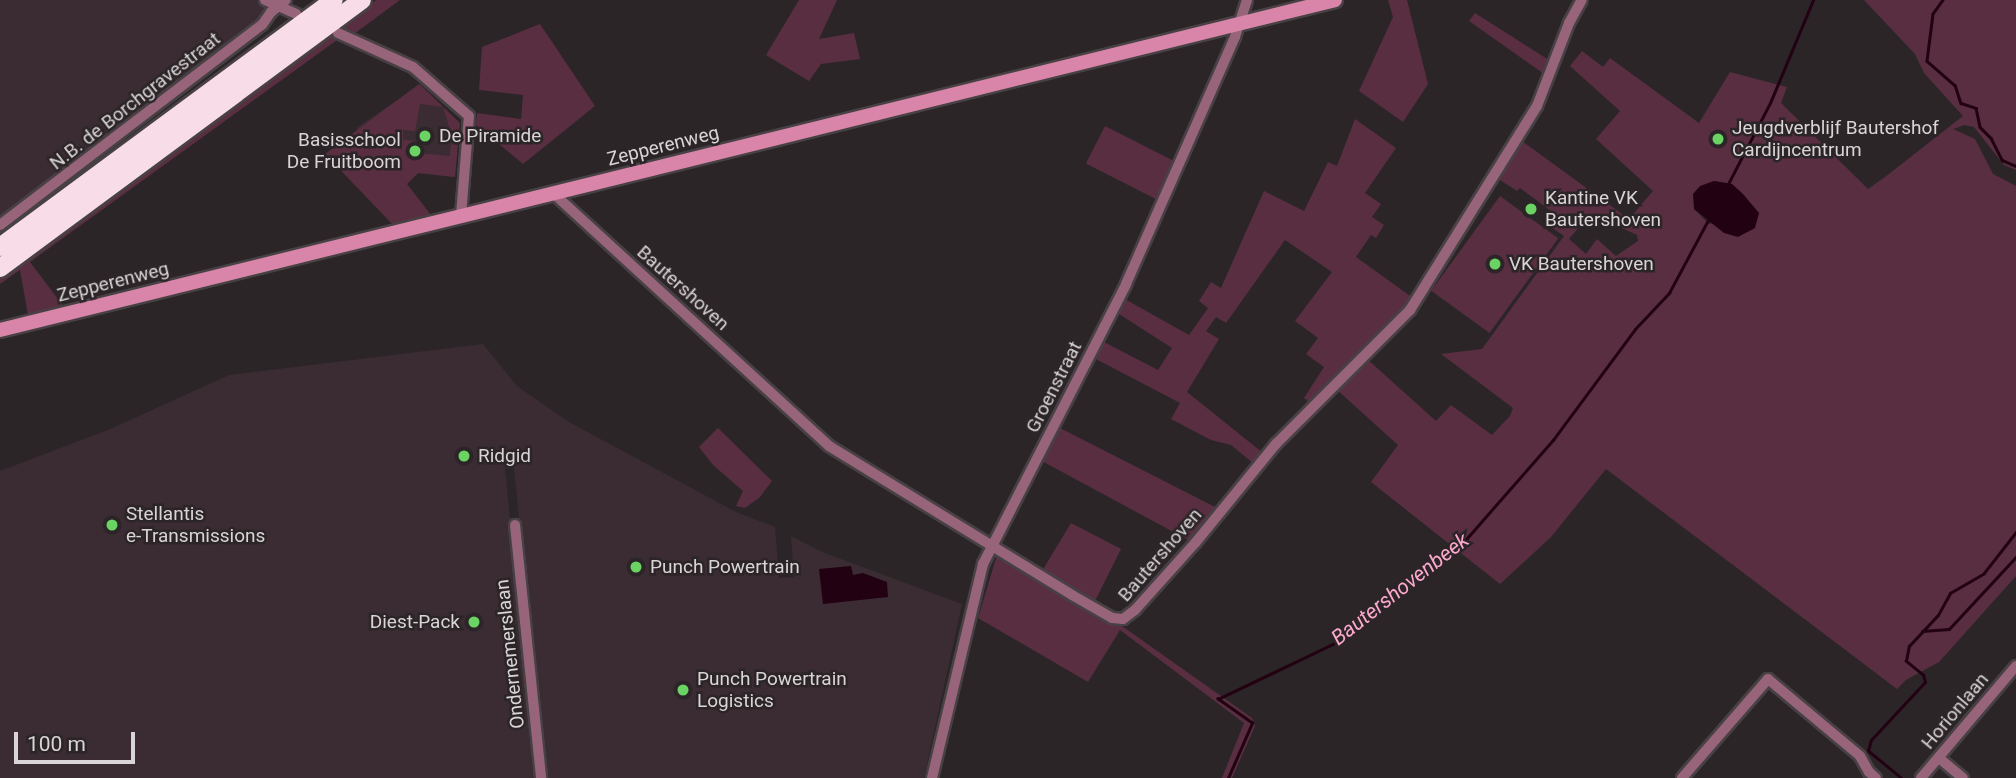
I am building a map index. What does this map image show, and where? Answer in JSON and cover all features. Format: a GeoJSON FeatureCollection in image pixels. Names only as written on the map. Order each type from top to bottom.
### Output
{"type":"FeatureCollection","features":[{"type":"Feature","properties":{"kind":"highway"},"geometry":{"type":"LineString","coordinates":[[0,247],[334,0]]}},
{"type":"Feature","properties":{"kind":"highway"},"geometry":{"type":"LineString","coordinates":[[0,268],[362,0]]}},
{"type":"Feature","properties":{"kind":"street"},"geometry":{"type":"LineString","coordinates":[[265,0],[282,3],[296,14]]}},
{"type":"Feature","properties":{"kind":"street","name":"Groenstraat"},"geometry":{"type":"LineString","coordinates":[[932,778],[983,564],[1126,284],[1241,23],[1247,0]]}},
{"type":"Feature","properties":{"kind":"street","name":"Zepperenweg"},"geometry":{"type":"LineString","coordinates":[[0,330],[1335,0]]}},
{"type":"Feature","properties":{"kind":"street","name":"Bautershoven"},"geometry":{"type":"LineString","coordinates":[[553,193],[830,446],[862,469],[1112,618],[1129,617],[1196,542],[1276,444],[1410,310],[1537,106],[1569,23],[1582,0]]}},
{"type":"Feature","properties":{"kind":"street","name":"N.B. de Borchgravestraat"},"geometry":{"type":"LineString","coordinates":[[0,225],[262,25],[282,3]]}},
{"type":"Feature","properties":{"kind":"street"},"geometry":{"type":"LineString","coordinates":[[338,33],[413,67],[465,111],[470,124],[461,215]]}},
{"type":"Feature","properties":{"kind":"street","name":"Ondernemerslaan"},"geometry":{"type":"LineString","coordinates":[[515,525],[541,778]]}},
{"type":"Feature","properties":{"kind":"street","name":"Horionlaan"},"geometry":{"type":"LineString","coordinates":[[1921,778],[2016,666]]}},
{"type":"Feature","properties":{"kind":"street"},"geometry":{"type":"LineString","coordinates":[[1682,778],[1768,679],[1860,755],[1869,776]]}},
{"type":"Feature","properties":{"kind":"street"},"geometry":{"type":"LineString","coordinates":[[1939,758],[1963,778]]}},
{"type":"Feature","properties":{"kind":"shaded area"},"geometry":{"type":"Polygon","coordinates":[[[0,0],[280,0],[0,223],[0,0]]]}},
{"type":"Feature","properties":{"kind":"shaded area"},"geometry":{"type":"Polygon","coordinates":[[[376,0],[400,0],[354,34],[340,27],[376,0]]]}},
{"type":"Feature","properties":{"kind":"shaded area"},"geometry":{"type":"Polygon","coordinates":[[[799,0],[837,0],[819,39],[854,33],[860,59],[821,64],[809,81],[766,55],[799,0]]]}},
{"type":"Feature","properties":{"kind":"shaded area"},"geometry":{"type":"Polygon","coordinates":[[[1388,0],[1407,0],[1428,84],[1403,122],[1359,91],[1393,17],[1388,0]]]}},
{"type":"Feature","properties":{"kind":"shaded area"},"geometry":{"type":"Polygon","coordinates":[[[1864,0],[2016,0],[2016,170],[2004,165],[1974,127],[1964,125],[1953,129],[1975,139],[1993,174],[2016,186],[2016,576],[1939,662],[1906,680],[1897,689],[1606,469],[1551,537],[1500,584],[1371,482],[1398,445],[1336,389],[1367,359],[1436,421],[1451,405],[1492,435],[1510,416],[1513,408],[1441,354],[1482,349],[1564,236],[1548,225],[1555,214],[1520,188],[1517,191],[1497,178],[1522,141],[1629,219],[1653,191],[1596,139],[1620,111],[1570,66],[1582,51],[1603,67],[1610,58],[1699,123],[1730,72],[1787,87],[1781,103],[1868,189],[1963,116],[1924,73],[1915,54],[1864,0]],[[1714,181],[1694,209],[1709,224],[1759,214],[1732,184],[1714,181]],[[1594,218],[1590,222],[1585,220],[1569,239],[1586,254],[1597,239],[1616,256],[1638,241],[1637,235],[1608,222],[1606,229],[1594,218]]]}},
{"type":"Feature","properties":{"kind":"shaded area"},"geometry":{"type":"Polygon","coordinates":[[[1475,13],[1552,62],[1547,76],[1469,21],[1475,13]]]}},
{"type":"Feature","properties":{"kind":"shaded area"},"geometry":{"type":"Polygon","coordinates":[[[540,24],[595,106],[523,164],[476,125],[477,113],[521,119],[523,95],[479,90],[482,47],[540,24]]]}},
{"type":"Feature","properties":{"kind":"shaded area"},"geometry":{"type":"Polygon","coordinates":[[[329,35],[337,40],[30,262],[64,307],[28,315],[20,270],[0,284],[0,278],[329,35]]]}},
{"type":"Feature","properties":{"kind":"shaded area"},"geometry":{"type":"Polygon","coordinates":[[[419,84],[460,123],[459,134],[451,133],[443,107],[420,104],[415,131],[403,130],[403,140],[416,141],[416,153],[450,156],[451,144],[458,145],[455,177],[418,173],[407,184],[431,215],[394,226],[325,154],[419,84]]]}},
{"type":"Feature","properties":{"kind":"shaded area","name":"Basisschool De Fruitboom"},"geometry":{"type":"Polygon","coordinates":[[[421,84],[456,120],[452,177],[418,173],[406,184],[356,128],[421,84]]]}},
{"type":"Feature","properties":{"kind":"shaded area"},"geometry":{"type":"Polygon","coordinates":[[[1355,119],[1396,148],[1365,193],[1381,204],[1372,217],[1384,225],[1376,238],[1371,235],[1356,257],[1413,298],[1385,331],[1309,402],[1304,398],[1324,367],[1306,354],[1318,338],[1295,321],[1332,272],[1285,240],[1226,323],[1216,317],[1206,331],[1219,339],[1187,392],[1263,453],[1254,464],[1231,445],[1211,440],[1171,419],[1180,403],[1094,358],[1102,341],[1158,370],[1172,348],[1116,312],[1123,298],[1189,335],[1208,308],[1199,301],[1211,282],[1221,288],[1264,191],[1304,211],[1328,162],[1337,166],[1355,119]]]}},
{"type":"Feature","properties":{"kind":"shaded area"},"geometry":{"type":"Polygon","coordinates":[[[1105,126],[1176,162],[1157,200],[1086,163],[1105,126]]]}},
{"type":"Feature","properties":{"kind":"shaded area"},"geometry":{"type":"Polygon","coordinates":[[[1714,181],[1732,184],[1743,194],[1759,213],[1755,228],[1738,237],[1724,233],[1694,209],[1693,194],[1700,186],[1714,181]]]}},
{"type":"Feature","properties":{"kind":"shaded area","name":"VK Bautershoven"},"geometry":{"type":"Polygon","coordinates":[[[1500,196],[1558,238],[1489,333],[1431,291],[1500,196]]]}},
{"type":"Feature","properties":{"kind":"shaded area"},"geometry":{"type":"Polygon","coordinates":[[[483,344],[517,386],[569,422],[736,512],[775,527],[779,578],[794,577],[791,536],[822,552],[962,604],[924,778],[545,778],[514,468],[505,469],[537,778],[0,778],[0,471],[108,430],[229,375],[483,344]]]}},
{"type":"Feature","properties":{"kind":"shaded area"},"geometry":{"type":"Polygon","coordinates":[[[1058,427],[1219,509],[1192,542],[1040,460],[1058,427]]]}},
{"type":"Feature","properties":{"kind":"shaded area"},"geometry":{"type":"Polygon","coordinates":[[[718,428],[772,481],[760,497],[745,508],[736,506],[743,491],[713,465],[699,447],[718,428]]]}},
{"type":"Feature","properties":{"kind":"shaded area"},"geometry":{"type":"Polygon","coordinates":[[[1071,523],[1121,549],[1094,603],[1042,571],[1071,523]]]}},
{"type":"Feature","properties":{"kind":"shaded area"},"geometry":{"type":"Polygon","coordinates":[[[1002,557],[1122,626],[1252,718],[1255,726],[1232,778],[1222,778],[1244,723],[1120,630],[1088,682],[978,618],[996,558],[1002,557]]]}},
{"type":"Feature","properties":{"kind":"shaded area"},"geometry":{"type":"Polygon","coordinates":[[[851,566],[853,575],[863,573],[887,582],[888,597],[823,604],[819,569],[851,566]]]}},
{"type":"Feature","properties":{"kind":"waterway","name":"Bautershovenbeek"},"geometry":{"type":"LineString","coordinates":[[1728,184],[1770,103],[1813,0]]}},
{"type":"Feature","properties":{"kind":"waterway"},"geometry":{"type":"LineString","coordinates":[[1943,0],[1933,14],[1927,61],[1955,85],[1961,103],[1976,108],[1980,127],[1991,138],[2002,160],[2016,166]]}},
{"type":"Feature","properties":{"kind":"waterway","name":"Bautershovenbeek"},"geometry":{"type":"LineString","coordinates":[[1228,778],[1252,723],[1218,699],[1341,640],[1390,591],[1461,545],[1553,440],[1635,329],[1669,293],[1707,222]]}},
{"type":"Feature","properties":{"kind":"waterway"},"geometry":{"type":"LineString","coordinates":[[1901,778],[1868,751],[1871,740],[1925,682],[1923,675],[1906,661],[1909,646],[1938,615],[1950,593],[1984,573],[2016,532]]}},
{"type":"Feature","properties":{"kind":"waterway"},"geometry":{"type":"LineString","coordinates":[[1922,631],[1949,629],[2016,557]]}},
{"type":"Feature","properties":{"kind":"place","name":"De Piramide"},"geometry":{"type":"Point","coordinates":[425,136]}},
{"type":"Feature","properties":{"kind":"place","name":"Jeugdverblijf Bautershof Cardijncentrum"},"geometry":{"type":"Point","coordinates":[1718,139]}},
{"type":"Feature","properties":{"kind":"place","name":"Basisschool De Fruitboom"},"geometry":{"type":"Point","coordinates":[415,151]}},
{"type":"Feature","properties":{"kind":"place","name":"Kantine VK Bautershoven"},"geometry":{"type":"Point","coordinates":[1531,209]}},
{"type":"Feature","properties":{"kind":"place","name":"VK Bautershoven"},"geometry":{"type":"Point","coordinates":[1495,264]}},
{"type":"Feature","properties":{"kind":"place","name":"Ridgid"},"geometry":{"type":"Point","coordinates":[464,456]}},
{"type":"Feature","properties":{"kind":"place","name":"Stellantis e-Transmissions"},"geometry":{"type":"Point","coordinates":[112,525]}},
{"type":"Feature","properties":{"kind":"place","name":"Punch Powertrain"},"geometry":{"type":"Point","coordinates":[636,567]}},
{"type":"Feature","properties":{"kind":"place","name":"Diest-Pack"},"geometry":{"type":"Point","coordinates":[474,622]}},
{"type":"Feature","properties":{"kind":"place","name":"Punch Powertrain Logistics"},"geometry":{"type":"Point","coordinates":[683,690]}}]}
